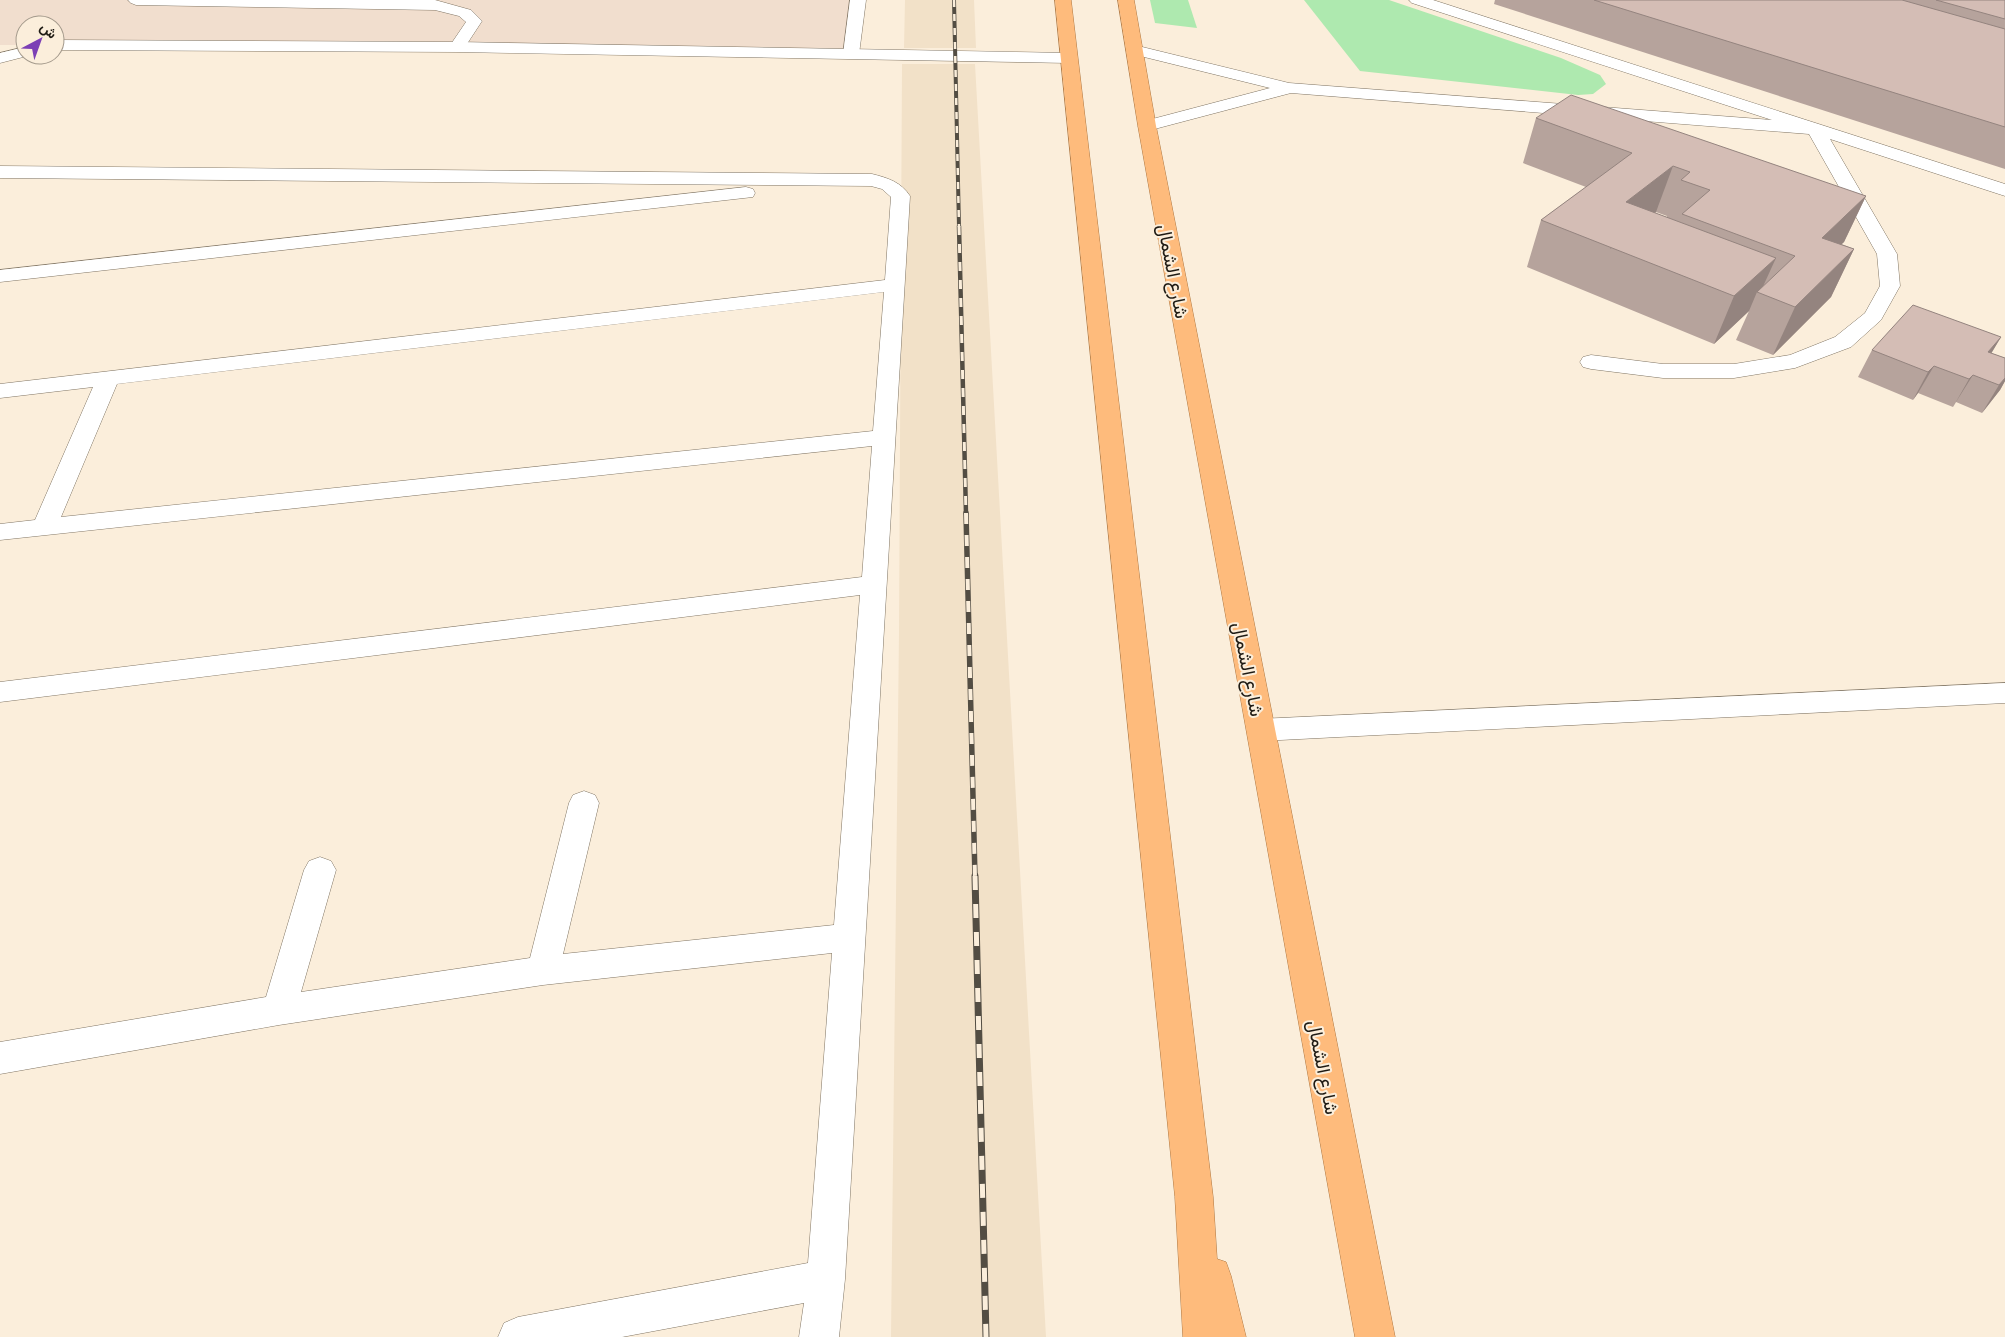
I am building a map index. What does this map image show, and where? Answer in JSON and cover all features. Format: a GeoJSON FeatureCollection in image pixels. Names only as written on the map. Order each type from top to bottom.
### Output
{"type":"FeatureCollection","features":[{"type":"Feature","properties":{"kind":"highway"},"geometry":{"type":"LineString","coordinates":[[1063,0],[1194,1197],[1203,1337]]}},
{"type":"Feature","properties":{"kind":"highway","name":"شارع الشمال"},"geometry":{"type":"LineString","coordinates":[[1126,0],[1147,126],[1375,1337]]}},
{"type":"Feature","properties":{"kind":"highway"},"geometry":{"type":"LineString","coordinates":[[1194,1197],[1226,1337]]}},
{"type":"Feature","properties":{"kind":"street"},"geometry":{"type":"LineString","coordinates":[[136,0],[435,5],[465,13],[474,21],[457,47]]}},
{"type":"Feature","properties":{"kind":"street"},"geometry":{"type":"LineString","coordinates":[[851,54],[858,0]]}},
{"type":"Feature","properties":{"kind":"street"},"geometry":{"type":"LineString","coordinates":[[1422,1],[2005,190]]}},
{"type":"Feature","properties":{"kind":"street"},"geometry":{"type":"LineString","coordinates":[[0,44],[15,44]]}},
{"type":"Feature","properties":{"kind":"street"},"geometry":{"type":"LineString","coordinates":[[65,45],[457,47],[1069,58]]}},
{"type":"Feature","properties":{"kind":"street"},"geometry":{"type":"LineString","coordinates":[[1134,50],[1288,88],[1815,129]]}},
{"type":"Feature","properties":{"kind":"street"},"geometry":{"type":"LineString","coordinates":[[0,58],[15,54]]}},
{"type":"Feature","properties":{"kind":"street"},"geometry":{"type":"LineString","coordinates":[[1147,126],[1288,88]]}},
{"type":"Feature","properties":{"kind":"street"},"geometry":{"type":"LineString","coordinates":[[1591,362],[1663,372],[1743,370],[1795,361],[1843,342],[1874,316],[1890,286],[1886,254],[1815,129]]}},
{"type":"Feature","properties":{"kind":"street"},"geometry":{"type":"LineString","coordinates":[[0,172],[872,180],[889,185],[901,196],[826,1279],[819,1337]]}},
{"type":"Feature","properties":{"kind":"street"},"geometry":{"type":"LineString","coordinates":[[0,276],[872,180]]}},
{"type":"Feature","properties":{"kind":"street"},"geometry":{"type":"LineString","coordinates":[[0,391],[894,285]]}},
{"type":"Feature","properties":{"kind":"street"},"geometry":{"type":"LineString","coordinates":[[44,527],[108,378]]}},
{"type":"Feature","properties":{"kind":"street"},"geometry":{"type":"LineString","coordinates":[[0,532],[884,437]]}},
{"type":"Feature","properties":{"kind":"street"},"geometry":{"type":"LineString","coordinates":[[0,692],[874,584]]}},
{"type":"Feature","properties":{"kind":"street"},"geometry":{"type":"LineString","coordinates":[[1260,730],[2005,693]]}},
{"type":"Feature","properties":{"kind":"street"},"geometry":{"type":"LineString","coordinates":[[543,971],[584,803]]}},
{"type":"Feature","properties":{"kind":"street"},"geometry":{"type":"LineString","coordinates":[[279,1010],[320,870]]}},
{"type":"Feature","properties":{"kind":"street"},"geometry":{"type":"LineString","coordinates":[[0,1058],[279,1010],[543,971],[850,937]]}},
{"type":"Feature","properties":{"kind":"street"},"geometry":{"type":"LineString","coordinates":[[518,1337],[826,1279]]}},
{"type":"Feature","properties":{"kind":"shaded area"},"geometry":{"type":"Polygon","coordinates":[[[0,0],[858,0],[851,54],[65,46],[65,15],[15,15],[15,45],[0,45],[0,0]]]}},
{"type":"Feature","properties":{"kind":"shaded area"},"geometry":{"type":"Polygon","coordinates":[[[905,0],[974,0],[976,48],[904,48],[905,0]]]}},
{"type":"Feature","properties":{"kind":"shaded area"},"geometry":{"type":"Polygon","coordinates":[[[902,64],[975,64],[1046,1337],[891,1337],[899,633],[902,64]]]}},
{"type":"Feature","properties":{"kind":"green space"},"geometry":{"type":"Polygon","coordinates":[[[1150,0],[1188,0],[1197,28],[1155,23],[1150,0]]]}},
{"type":"Feature","properties":{"kind":"green space"},"geometry":{"type":"Polygon","coordinates":[[[1304,0],[1389,0],[1561,58],[1600,75],[1606,84],[1593,94],[1578,95],[1360,71],[1304,0]]]}},
{"type":"Feature","properties":{"kind":"building"},"geometry":{"type":"Polygon","coordinates":[[[1594,0],[1902,0],[2005,29],[2005,127],[1594,0]]]}},
{"type":"Feature","properties":{"kind":"building"},"geometry":{"type":"Polygon","coordinates":[[[1936,0],[2005,0],[2005,19],[1936,0]]]}},
{"type":"Feature","properties":{"kind":"building"},"geometry":{"type":"Polygon","coordinates":[[[1571,95],[1866,196],[1822,238],[1854,249],[1795,307],[1757,292],[1795,256],[1682,214],[1710,190],[1681,180],[1690,172],[1673,166],[1626,202],[1776,258],[1734,296],[1541,220],[1632,153],[1536,118],[1571,95]]]}},
{"type":"Feature","properties":{"kind":"building"},"geometry":{"type":"Polygon","coordinates":[[[1913,305],[2001,337],[1988,352],[2005,358],[2005,378],[1999,385],[1973,375],[1969,379],[1934,366],[1928,372],[1872,350],[1913,305]]]}},
{"type":"Feature","properties":{"kind":"railway"},"geometry":{"type":"LineString","coordinates":[[954,0],[959,227]]}},
{"type":"Feature","properties":{"kind":"railway"},"geometry":{"type":"LineString","coordinates":[[959,226],[966,514]]}},
{"type":"Feature","properties":{"kind":"railway"},"geometry":{"type":"LineString","coordinates":[[966,513],[975,878]]}},
{"type":"Feature","properties":{"kind":"railway"},"geometry":{"type":"LineString","coordinates":[[975,876],[986,1337]]}}]}
